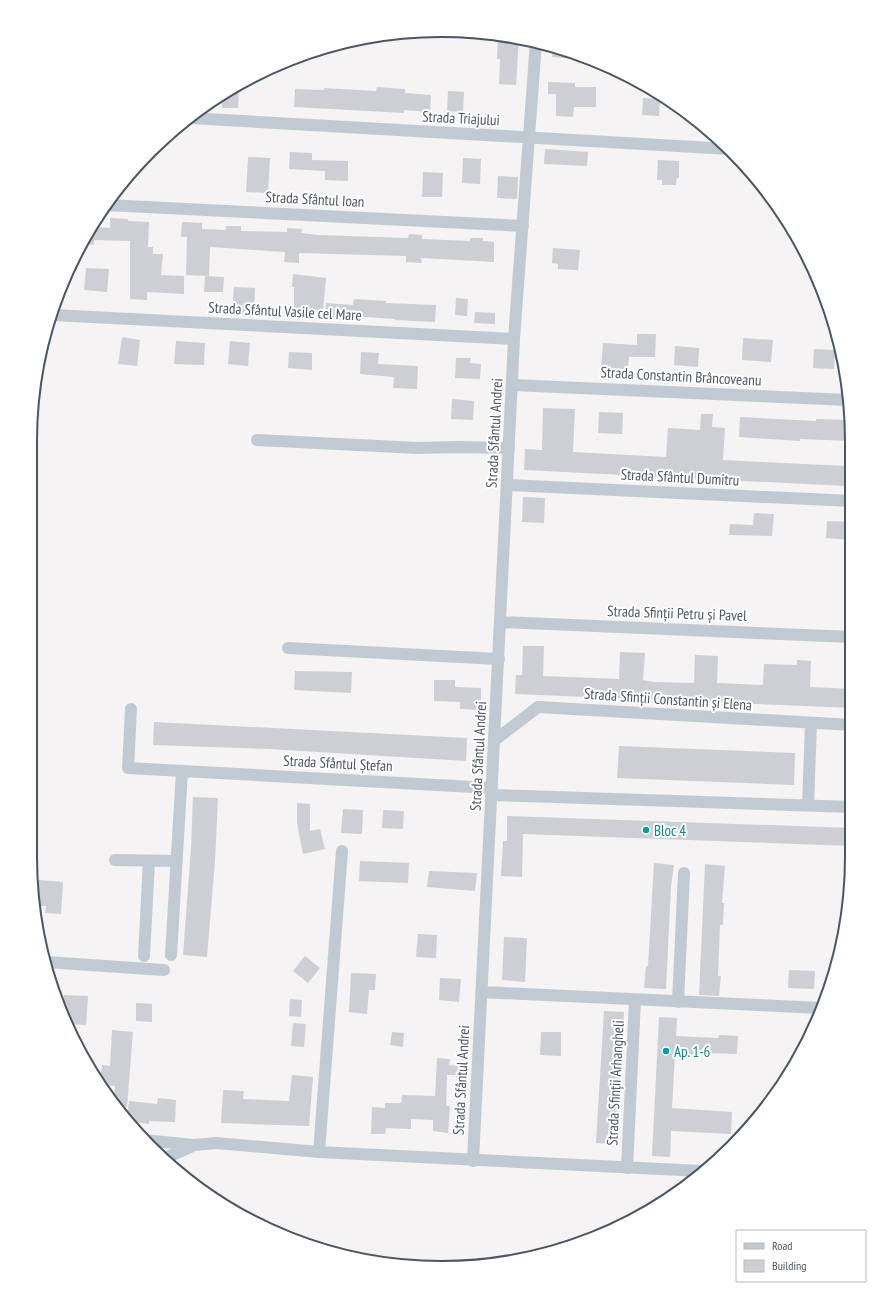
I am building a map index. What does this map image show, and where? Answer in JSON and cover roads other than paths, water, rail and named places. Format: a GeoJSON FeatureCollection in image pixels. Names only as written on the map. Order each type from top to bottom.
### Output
{"type":"FeatureCollection","features":[{"type":"Feature","properties":{"kind":"street","name":"Strada Sfântul Andrei"},"geometry":{"type":"LineString","coordinates":[[473,1161],[513,385],[514,339],[536,49]]}},
{"type":"Feature","properties":{"kind":"street","name":"Strada Triajului"},"geometry":{"type":"LineString","coordinates":[[197,118],[720,148]]}},
{"type":"Feature","properties":{"kind":"street","name":"Strada Sfântul Ioan"},"geometry":{"type":"LineString","coordinates":[[113,205],[523,226]]}},
{"type":"Feature","properties":{"kind":"street","name":"Strada Sfântul Vasile cel Mare"},"geometry":{"type":"LineString","coordinates":[[57,315],[514,339]]}},
{"type":"Feature","properties":{"kind":"street","name":"Strada Constantin Brâncoveanu"},"geometry":{"type":"LineString","coordinates":[[513,385],[843,400]]}},
{"type":"Feature","properties":{"kind":"street"},"geometry":{"type":"LineString","coordinates":[[257,440],[418,448],[509,448]]}},
{"type":"Feature","properties":{"kind":"street","name":"Strada Sfântul Dumitru"},"geometry":{"type":"LineString","coordinates":[[507,485],[845,501]]}},
{"type":"Feature","properties":{"kind":"street","name":"Strada Sfinții Petru și Pavel"},"geometry":{"type":"LineString","coordinates":[[501,622],[845,637]]}},
{"type":"Feature","properties":{"kind":"street"},"geometry":{"type":"LineString","coordinates":[[288,648],[499,659]]}},
{"type":"Feature","properties":{"kind":"street","name":"Strada Sfinții Constantin și Elena"},"geometry":{"type":"LineString","coordinates":[[495,740],[538,706],[811,724],[845,725]]}},
{"type":"Feature","properties":{"kind":"street","name":"Strada Sfântul Ștefan"},"geometry":{"type":"LineString","coordinates":[[131,709],[128,768],[492,791]]}},
{"type":"Feature","properties":{"kind":"street"},"geometry":{"type":"LineString","coordinates":[[808,805],[811,724]]}},
{"type":"Feature","properties":{"kind":"street"},"geometry":{"type":"LineString","coordinates":[[171,955],[182,771]]}},
{"type":"Feature","properties":{"kind":"street"},"geometry":{"type":"LineString","coordinates":[[492,791],[845,807]]}},
{"type":"Feature","properties":{"kind":"street"},"geometry":{"type":"LineString","coordinates":[[319,1152],[342,851]]}},
{"type":"Feature","properties":{"kind":"street"},"geometry":{"type":"LineString","coordinates":[[115,860],[176,861]]}},
{"type":"Feature","properties":{"kind":"street"},"geometry":{"type":"LineString","coordinates":[[144,956],[149,861]]}},
{"type":"Feature","properties":{"kind":"street"},"geometry":{"type":"LineString","coordinates":[[678,1002],[684,873]]}},
{"type":"Feature","properties":{"kind":"street"},"geometry":{"type":"LineString","coordinates":[[51,962],[164,970]]}},
{"type":"Feature","properties":{"kind":"street","name":"Strada Sfinții Arhangheli"},"geometry":{"type":"LineString","coordinates":[[481,992],[816,1008]]}},
{"type":"Feature","properties":{"kind":"street","name":"Strada Sfinții Arhangheli"},"geometry":{"type":"LineString","coordinates":[[627,1168],[635,1000]]}},
{"type":"Feature","properties":{"kind":"street"},"geometry":{"type":"LineString","coordinates":[[153,1141],[195,1145],[230,1144],[319,1152],[473,1161],[695,1171]]}},
{"type":"Feature","properties":{"kind":"street"},"geometry":{"type":"LineString","coordinates":[[170,1156],[195,1145]]}},
{"type":"Feature","properties":{"kind":"place","name":"Bloc 4"},"geometry":{"type":"Point","coordinates":[646,830]}},
{"type":"Feature","properties":{"kind":"place","name":"Ap. 1-6"},"geometry":{"type":"Point","coordinates":[666,1051]}}]}
